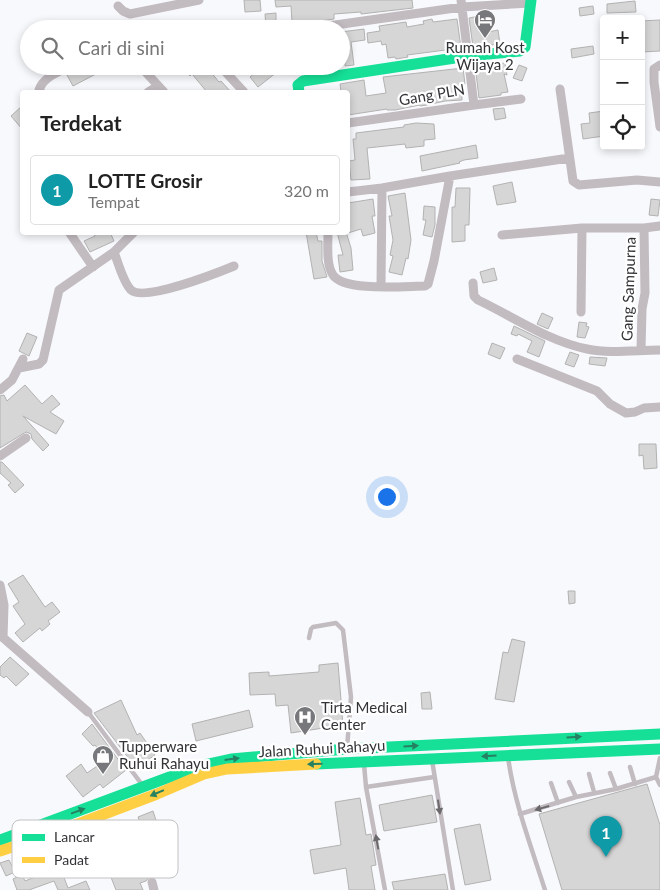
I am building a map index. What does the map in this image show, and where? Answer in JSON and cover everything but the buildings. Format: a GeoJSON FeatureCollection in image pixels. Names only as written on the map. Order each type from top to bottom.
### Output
{"type":"FeatureCollection","features":[{"type":"Feature","properties":{"kind":"main road"},"geometry":{"type":"LineString","coordinates":[[350,74],[468,56],[515,53],[524,50],[530,2]]}},
{"type":"Feature","properties":{"kind":"main road"},"geometry":{"type":"LineString","coordinates":[[299,90],[298,85],[303,81],[343,75]]}},
{"type":"Feature","properties":{"kind":"main road","name":"Jalan Ruhui Rahayu"},"geometry":{"type":"LineString","coordinates":[[54,820],[192,768],[215,762],[347,749],[660,734]]}},
{"type":"Feature","properties":{"kind":"main road"},"geometry":{"type":"LineString","coordinates":[[363,748],[364,762]]}},
{"type":"Feature","properties":{"kind":"main road","name":"Jalan Ruhui Rahayu"},"geometry":{"type":"LineString","coordinates":[[88,820],[214,771],[268,766],[660,749]]}},
{"type":"Feature","properties":{"kind":"main road","name":"Jalan Ruhui Rahayu"},"geometry":{"type":"LineString","coordinates":[[0,840],[12,836]]}},
{"type":"Feature","properties":{"kind":"main road","name":"Jalan Ruhui Rahayu"},"geometry":{"type":"LineString","coordinates":[[0,851],[12,847]]}},
{"type":"Feature","properties":{"kind":"street"},"geometry":{"type":"LineString","coordinates":[[118,6],[130,14],[199,0]]}},
{"type":"Feature","properties":{"kind":"street"},"geometry":{"type":"LineString","coordinates":[[350,22],[462,3],[530,2]]}},
{"type":"Feature","properties":{"kind":"street","name":"Gang PLN"},"geometry":{"type":"LineString","coordinates":[[350,123],[474,105],[462,3]]}},
{"type":"Feature","properties":{"kind":"street"},"geometry":{"type":"LineString","coordinates":[[660,65],[654,69],[660,128]]}},
{"type":"Feature","properties":{"kind":"street"},"geometry":{"type":"LineString","coordinates":[[39,90],[41,84],[53,75]]}},
{"type":"Feature","properties":{"kind":"street"},"geometry":{"type":"LineString","coordinates":[[148,75],[161,89]]}},
{"type":"Feature","properties":{"kind":"street"},"geometry":{"type":"LineString","coordinates":[[228,75],[242,90]]}},
{"type":"Feature","properties":{"kind":"street"},"geometry":{"type":"LineString","coordinates":[[560,89],[572,181],[579,185],[637,180],[660,182]]}},
{"type":"Feature","properties":{"kind":"street"},"geometry":{"type":"LineString","coordinates":[[474,105],[521,99]]}},
{"type":"Feature","properties":{"kind":"street"},"geometry":{"type":"LineString","coordinates":[[350,192],[569,158]]}},
{"type":"Feature","properties":{"kind":"street"},"geometry":{"type":"LineString","coordinates":[[328,235],[330,267],[334,277],[342,282],[362,287],[424,286],[428,284],[434,262],[450,176]]}},
{"type":"Feature","properties":{"kind":"street"},"geometry":{"type":"LineString","coordinates":[[380,287],[382,188]]}},
{"type":"Feature","properties":{"kind":"street","name":"Gang Sampurna"},"geometry":{"type":"LineString","coordinates":[[502,235],[582,228],[644,228],[660,226]]}},
{"type":"Feature","properties":{"kind":"street"},"geometry":{"type":"LineString","coordinates":[[581,312],[582,228]]}},
{"type":"Feature","properties":{"kind":"street","name":"Gang Sampurna"},"geometry":{"type":"LineString","coordinates":[[641,350],[642,309],[645,293],[644,228]]}},
{"type":"Feature","properties":{"kind":"street"},"geometry":{"type":"LineString","coordinates":[[71,235],[93,267]]}},
{"type":"Feature","properties":{"kind":"street"},"geometry":{"type":"LineString","coordinates":[[0,390],[12,380],[21,363],[39,364],[41,362],[57,294],[63,287],[114,252],[131,235]]}},
{"type":"Feature","properties":{"kind":"street"},"geometry":{"type":"LineString","coordinates":[[114,252],[128,287],[133,292],[139,293],[170,288],[234,266]]}},
{"type":"Feature","properties":{"kind":"street","name":"Gang Sampurna"},"geometry":{"type":"LineString","coordinates":[[474,283],[474,296],[478,300],[553,338],[587,349],[606,351],[660,350]]}},
{"type":"Feature","properties":{"kind":"street"},"geometry":{"type":"LineString","coordinates":[[517,358],[597,391],[610,404],[626,413],[644,408],[660,407]]}},
{"type":"Feature","properties":{"kind":"street"},"geometry":{"type":"LineString","coordinates":[[0,456],[26,438]]}},
{"type":"Feature","properties":{"kind":"street"},"geometry":{"type":"LineString","coordinates":[[0,585],[4,605],[1,637],[88,712]]}},
{"type":"Feature","properties":{"kind":"lane"},"geometry":{"type":"LineString","coordinates":[[309,638],[313,628],[336,623],[343,630],[351,697],[347,749]]}},
{"type":"Feature","properties":{"kind":"lane"},"geometry":{"type":"LineString","coordinates":[[88,712],[144,787]]}},
{"type":"Feature","properties":{"kind":"lane"},"geometry":{"type":"LineString","coordinates":[[508,755],[520,814],[545,890]]}},
{"type":"Feature","properties":{"kind":"lane"},"geometry":{"type":"LineString","coordinates":[[432,758],[453,890]]}},
{"type":"Feature","properties":{"kind":"lane"},"geometry":{"type":"LineString","coordinates":[[660,758],[656,777],[660,785]]}},
{"type":"Feature","properties":{"kind":"lane"},"geometry":{"type":"LineString","coordinates":[[364,762],[366,787],[385,890]]}},
{"type":"Feature","properties":{"kind":"lane"},"geometry":{"type":"LineString","coordinates":[[630,767],[635,784]]}},
{"type":"Feature","properties":{"kind":"lane"},"geometry":{"type":"LineString","coordinates":[[610,773],[616,789]]}},
{"type":"Feature","properties":{"kind":"lane"},"geometry":{"type":"LineString","coordinates":[[589,774],[594,792]]}},
{"type":"Feature","properties":{"kind":"lane"},"geometry":{"type":"LineString","coordinates":[[366,787],[434,777]]}},
{"type":"Feature","properties":{"kind":"lane"},"geometry":{"type":"LineString","coordinates":[[520,814],[594,792],[616,789],[656,777]]}},
{"type":"Feature","properties":{"kind":"lane"},"geometry":{"type":"LineString","coordinates":[[569,782],[576,797]]}},
{"type":"Feature","properties":{"kind":"lane"},"geometry":{"type":"LineString","coordinates":[[551,783],[558,803]]}},
{"type":"Feature","properties":{"kind":"traffic: fast"},"geometry":{"type":"LineString","coordinates":[[350,74],[468,56],[520,51],[525,47],[531,0]]}},
{"type":"Feature","properties":{"kind":"traffic: fast"},"geometry":{"type":"LineString","coordinates":[[299,90],[298,85],[303,81],[343,75]]}},
{"type":"Feature","properties":{"kind":"traffic: fast"},"geometry":{"type":"LineString","coordinates":[[54,820],[199,766],[231,759],[347,749],[660,734]]}},
{"type":"Feature","properties":{"kind":"traffic: fast"},"geometry":{"type":"LineString","coordinates":[[316,764],[660,749]]}},
{"type":"Feature","properties":{"kind":"traffic: fast"},"geometry":{"type":"LineString","coordinates":[[0,840],[12,836]]}},
{"type":"Feature","properties":{"kind":"traffic: slow"},"geometry":{"type":"LineString","coordinates":[[89,820],[204,774],[227,769],[316,764]]}},
{"type":"Feature","properties":{"kind":"traffic: slow"},"geometry":{"type":"LineString","coordinates":[[0,851],[12,847]]}},
{"type":"Feature","properties":{"kind":"place","name":"Rumah Kost Wijaya 2"},"geometry":{"type":"Point","coordinates":[485,39]}},
{"type":"Feature","properties":{"kind":"place","name":"Tirta Medical Center"},"geometry":{"type":"Point","coordinates":[305,736]}},
{"type":"Feature","properties":{"kind":"place","name":"Tupperware Ruhui Rahayu"},"geometry":{"type":"Point","coordinates":[103,775]}},
{"type":"Feature","properties":{"kind":"place","name":"LOTTE Grosir"},"geometry":{"type":"Point","coordinates":[606,857]}}]}
